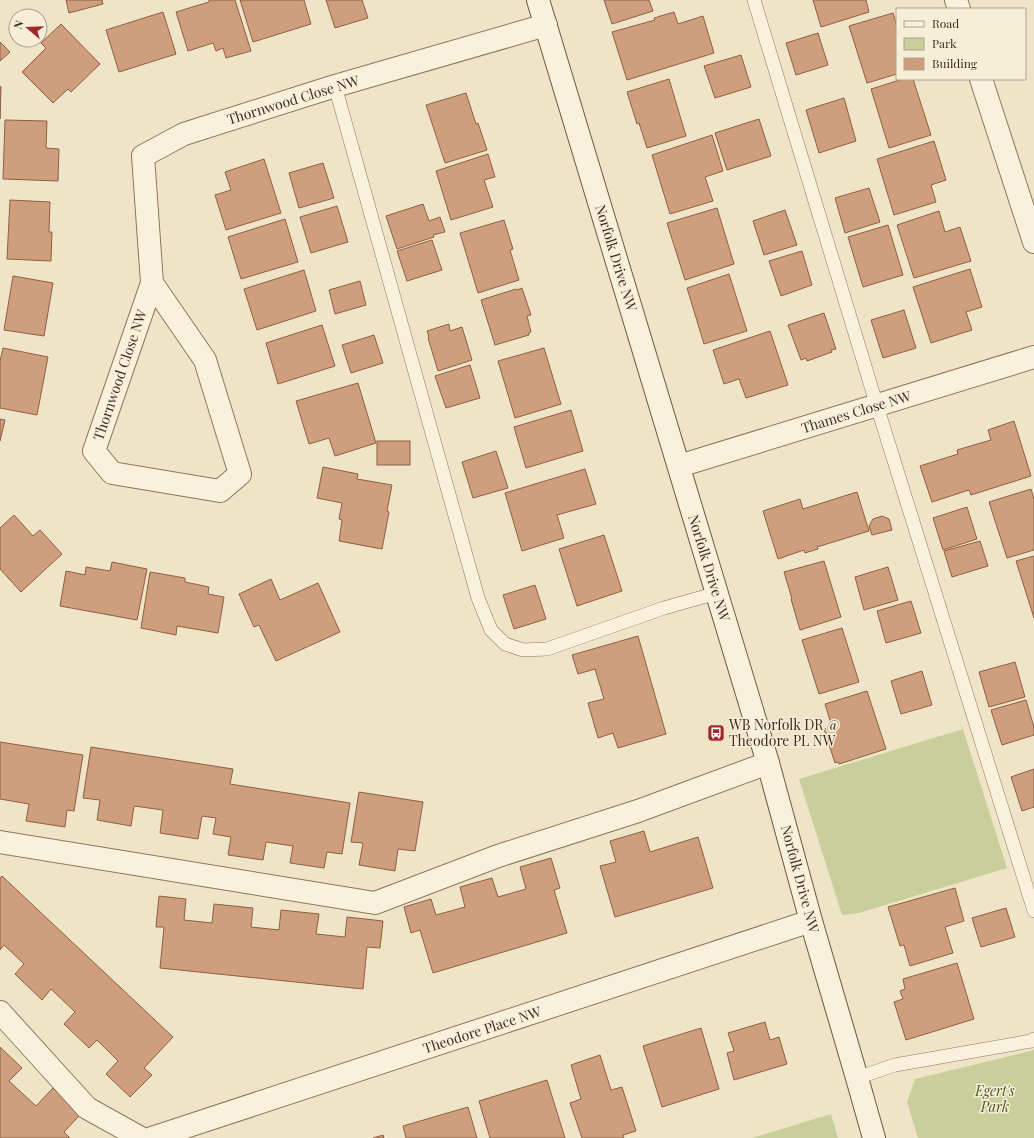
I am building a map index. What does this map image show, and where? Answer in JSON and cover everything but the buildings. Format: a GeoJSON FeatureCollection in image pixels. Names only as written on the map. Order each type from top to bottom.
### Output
{"type":"FeatureCollection","features":[{"type":"Feature","properties":{"kind":"street","name":"Norfolk Drive NW"},"geometry":{"type":"LineString","coordinates":[[538,0],[768,763],[811,922],[874,1138]]}},
{"type":"Feature","properties":{"kind":"street","name":"Thornwood Close NW"},"geometry":{"type":"LineString","coordinates":[[152,283],[205,360],[240,474],[220,491],[112,473],[94,451],[152,283],[143,156],[184,134],[335,86],[546,25]]}},
{"type":"Feature","properties":{"kind":"street"},"geometry":{"type":"LineString","coordinates":[[981,80],[1034,242]]}},
{"type":"Feature","properties":{"kind":"street","name":"Thames Close NW"},"geometry":{"type":"LineString","coordinates":[[678,466],[1034,357]]}},
{"type":"Feature","properties":{"kind":"street"},"geometry":{"type":"LineString","coordinates":[[0,842],[375,903],[498,856],[638,811],[768,763]]}},
{"type":"Feature","properties":{"kind":"street","name":"Theodore Place NW"},"geometry":{"type":"LineString","coordinates":[[152,1138],[811,922]]}},
{"type":"Feature","properties":{"kind":"street"},"geometry":{"type":"LineString","coordinates":[[0,1012],[87,1108],[141,1138]]}},
{"type":"Feature","properties":{"kind":"lane"},"geometry":{"type":"LineString","coordinates":[[754,0],[877,406],[1034,911]]}},
{"type":"Feature","properties":{"kind":"lane"},"geometry":{"type":"LineString","coordinates":[[335,86],[478,598],[491,630],[505,644],[523,650],[547,649],[664,608],[717,593]]}},
{"type":"Feature","properties":{"kind":"lane"},"geometry":{"type":"LineString","coordinates":[[857,1078],[895,1065],[1031,1041],[1034,1039]]}},
{"type":"Feature","properties":{"kind":"green space"},"geometry":{"type":"Polygon","coordinates":[[[963,729],[1007,868],[859,913],[842,915],[799,779],[963,729]]]}},
{"type":"Feature","properties":{"kind":"green space","name":"Egert's Park"},"geometry":{"type":"Polygon","coordinates":[[[1034,1050],[1034,1138],[918,1138],[907,1102],[915,1079],[1034,1050]]]}},
{"type":"Feature","properties":{"kind":"green space"},"geometry":{"type":"Polygon","coordinates":[[[831,1114],[838,1138],[752,1138],[831,1114]]]}},
{"type":"Feature","properties":{"kind":"place","name":"WB Norfolk DR @ Theodore PL NW"},"geometry":{"type":"Point","coordinates":[716,733]}}]}
